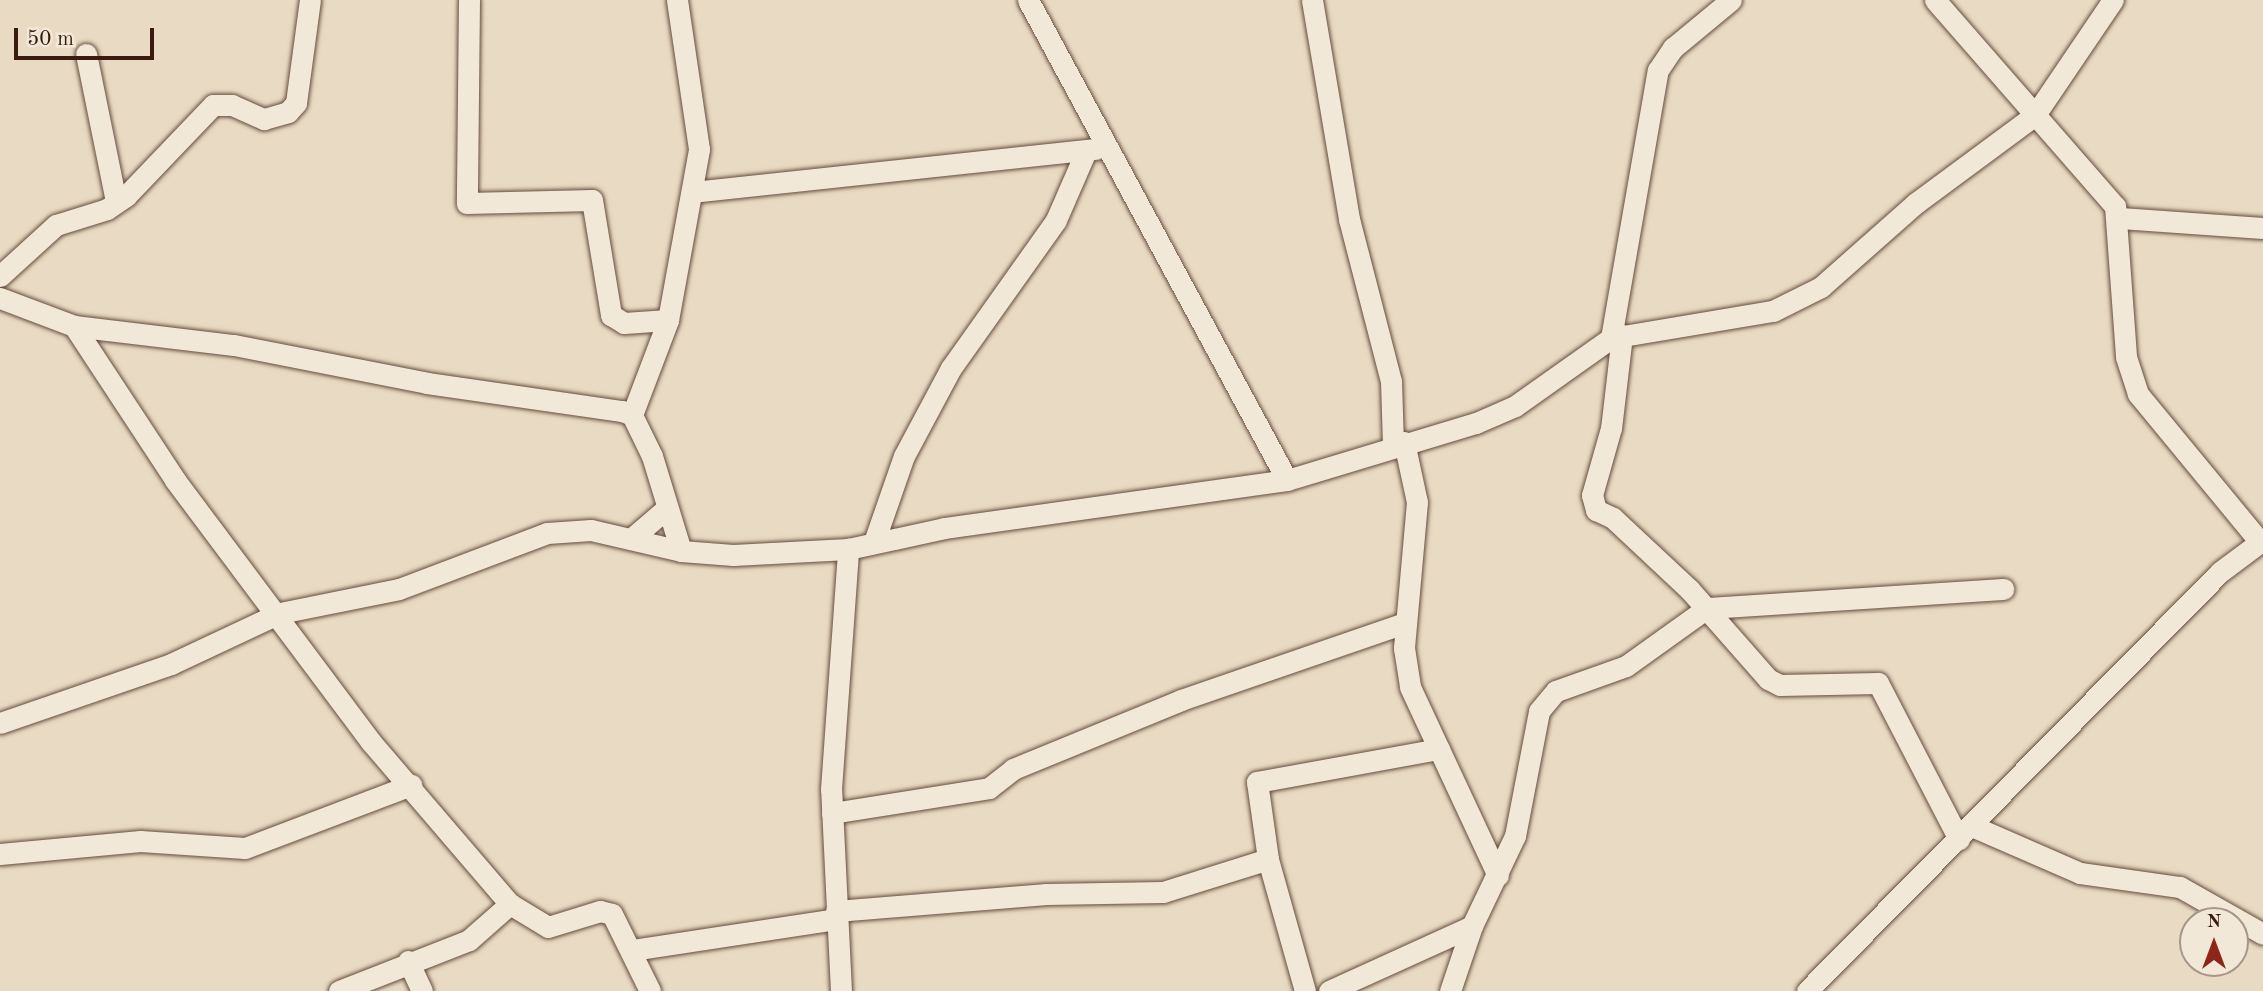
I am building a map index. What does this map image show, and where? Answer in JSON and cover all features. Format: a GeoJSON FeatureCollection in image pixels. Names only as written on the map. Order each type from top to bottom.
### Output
{"type":"FeatureCollection","features":[{"type":"Feature","properties":{"kind":"street"},"geometry":{"type":"LineString","coordinates":[[0,276],[55,225],[116,202],[213,105],[232,105],[264,119],[288,112],[296,103],[310,0]]}},
{"type":"Feature","properties":{"kind":"street"},"geometry":{"type":"LineString","coordinates":[[469,0],[467,203],[592,200],[611,315],[624,323],[668,320]]}},
{"type":"Feature","properties":{"kind":"street"},"geometry":{"type":"LineString","coordinates":[[677,0],[699,149],[668,320],[632,415],[681,551]]}},
{"type":"Feature","properties":{"kind":"street"},"geometry":{"type":"LineString","coordinates":[[1028,0],[1111,148],[1287,480]]}},
{"type":"Feature","properties":{"kind":"street"},"geometry":{"type":"LineString","coordinates":[[1312,0],[1349,219],[1391,381],[1399,444],[1417,502],[1405,623],[1410,687],[1498,876]]}},
{"type":"Feature","properties":{"kind":"street"},"geometry":{"type":"LineString","coordinates":[[1731,0],[1673,48],[1658,70],[1616,337],[1611,428],[1593,505],[1707,608],[1768,679],[1780,685],[1878,683],[1965,833],[1999,840],[2080,873],[2180,887],[2263,934]]}},
{"type":"Feature","properties":{"kind":"street"},"geometry":{"type":"LineString","coordinates":[[1807,991],[2220,572],[2261,541],[2138,394],[2126,358],[2120,218],[2097,183],[1935,0]]}},
{"type":"Feature","properties":{"kind":"street"},"geometry":{"type":"LineString","coordinates":[[0,723],[171,664],[280,612],[399,589],[547,533],[591,530],[681,551],[758,555],[848,549],[874,542],[1287,480],[1515,406],[1616,337],[1793,305],[2035,115],[2113,0]]}},
{"type":"Feature","properties":{"kind":"street"},"geometry":{"type":"LineString","coordinates":[[86,54],[116,202]]}},
{"type":"Feature","properties":{"kind":"street"},"geometry":{"type":"LineString","coordinates":[[692,192],[1111,148]]}},
{"type":"Feature","properties":{"kind":"street"},"geometry":{"type":"LineString","coordinates":[[874,542],[904,456],[951,368],[1056,220],[1086,151]]}},
{"type":"Feature","properties":{"kind":"street"},"geometry":{"type":"LineString","coordinates":[[2120,218],[2263,228]]}},
{"type":"Feature","properties":{"kind":"street"},"geometry":{"type":"LineString","coordinates":[[0,298],[74,326],[234,345],[632,415]]}},
{"type":"Feature","properties":{"kind":"street"},"geometry":{"type":"LineString","coordinates":[[74,326],[175,480],[280,612],[371,742],[411,785],[510,904],[548,927],[600,911],[612,914],[650,991]]}},
{"type":"Feature","properties":{"kind":"street"},"geometry":{"type":"LineString","coordinates":[[631,539],[666,509]]}},
{"type":"Feature","properties":{"kind":"street"},"geometry":{"type":"LineString","coordinates":[[841,991],[832,813],[848,549]]}},
{"type":"Feature","properties":{"kind":"street"},"geometry":{"type":"LineString","coordinates":[[1450,991],[1472,926],[1515,836],[1544,701],[1626,666],[1707,608],[2003,589]]}},
{"type":"Feature","properties":{"kind":"street"},"geometry":{"type":"LineString","coordinates":[[832,813],[989,788],[1013,769],[1181,700],[1405,623]]}},
{"type":"Feature","properties":{"kind":"street"},"geometry":{"type":"LineString","coordinates":[[1305,991],[1269,859],[1257,782],[1439,749]]}},
{"type":"Feature","properties":{"kind":"street"},"geometry":{"type":"LineString","coordinates":[[0,854],[139,841],[245,848],[411,785]]}},
{"type":"Feature","properties":{"kind":"street"},"geometry":{"type":"LineString","coordinates":[[1989,809],[1999,840]]}},
{"type":"Feature","properties":{"kind":"street"},"geometry":{"type":"LineString","coordinates":[[632,950],[836,915],[1046,894],[1163,892],[1269,859]]}},
{"type":"Feature","properties":{"kind":"street"},"geometry":{"type":"LineString","coordinates":[[339,991],[408,961],[470,940],[510,904]]}},
{"type":"Feature","properties":{"kind":"street"},"geometry":{"type":"LineString","coordinates":[[1329,991],[1472,926]]}},
{"type":"Feature","properties":{"kind":"street"},"geometry":{"type":"LineString","coordinates":[[408,961],[422,991]]}}]}
